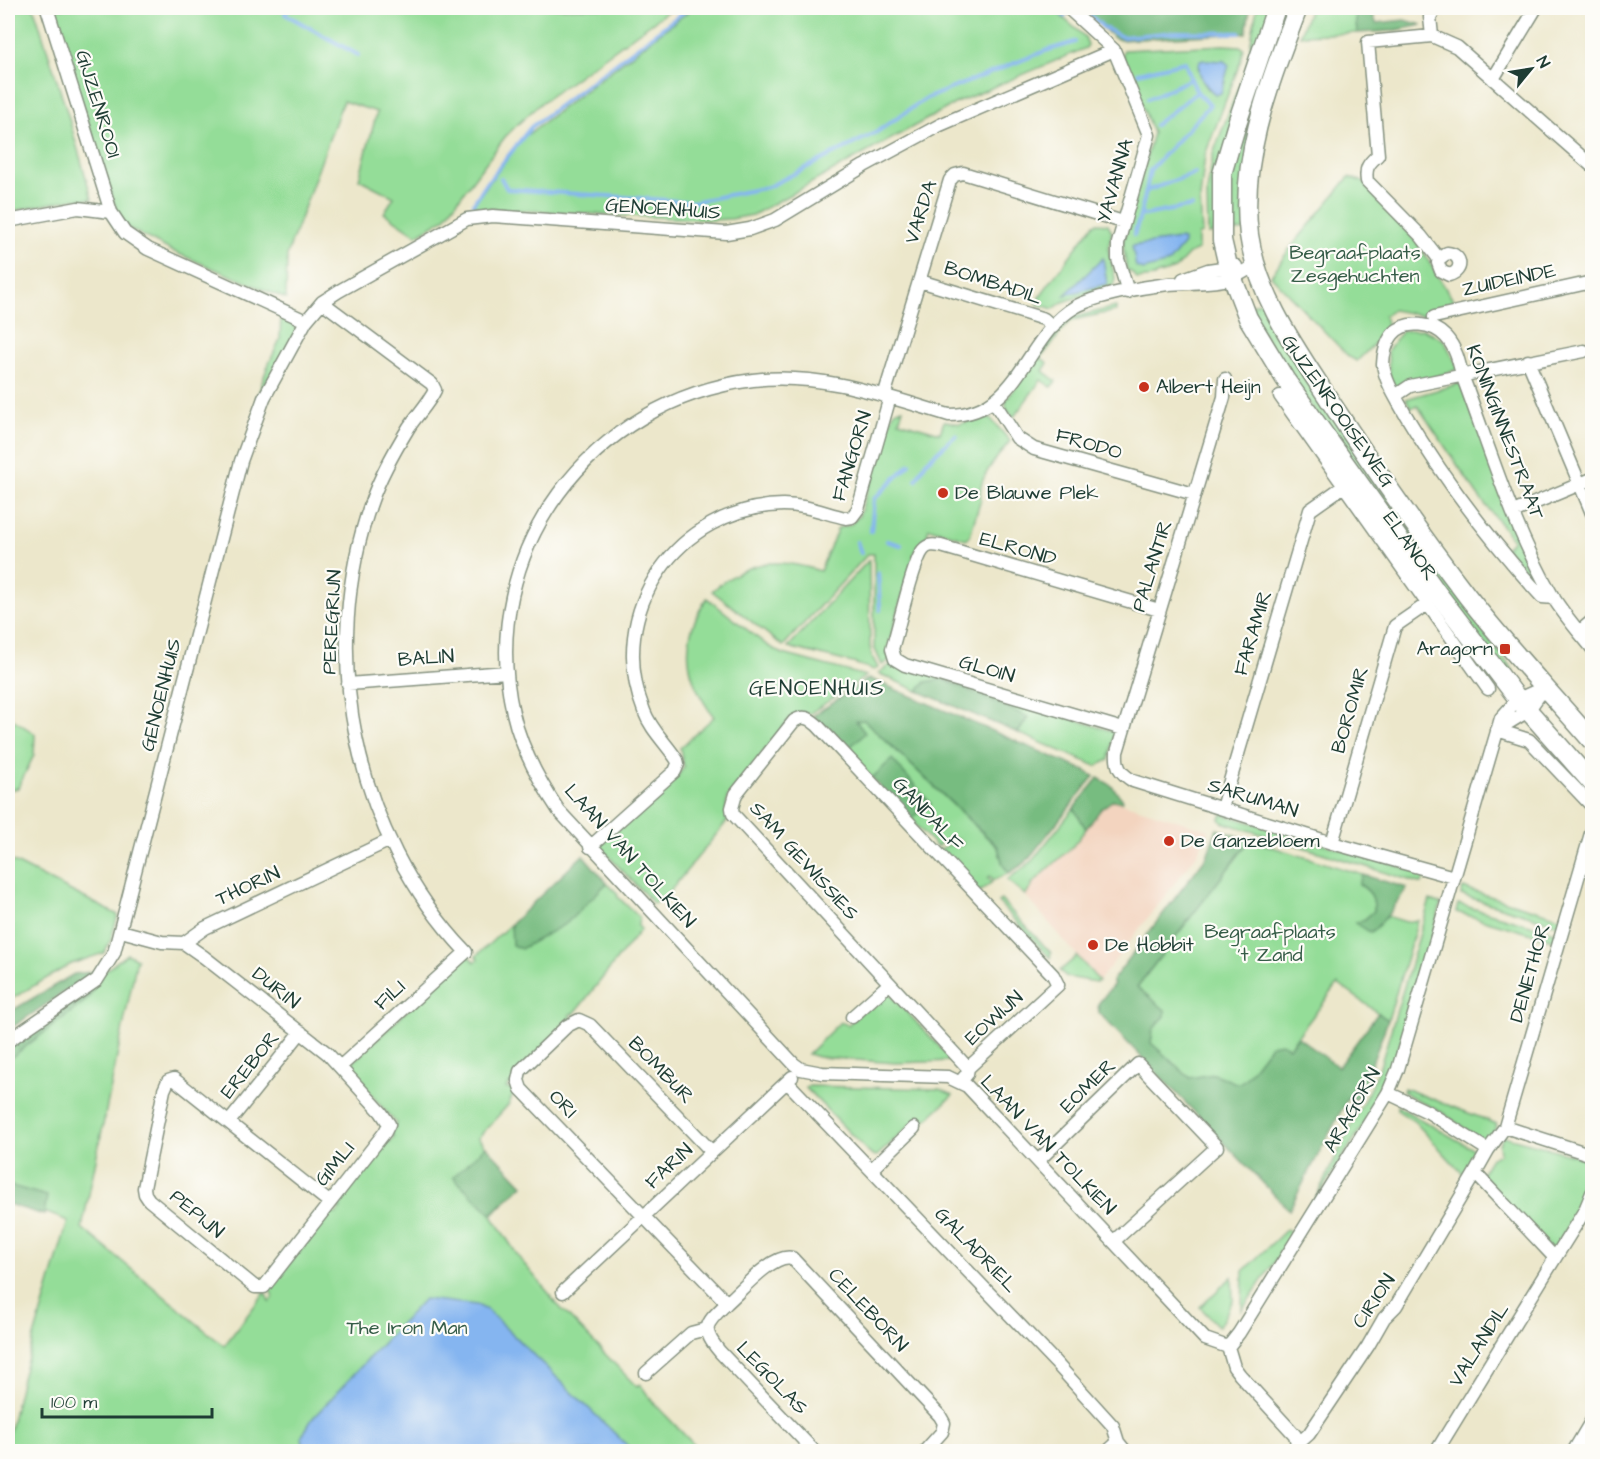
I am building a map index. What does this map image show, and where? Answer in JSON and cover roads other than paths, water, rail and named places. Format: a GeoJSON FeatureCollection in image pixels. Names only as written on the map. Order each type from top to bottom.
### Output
{"type":"FeatureCollection","features":[{"type":"Feature","properties":{"kind":"main road","name":"GIJZENROOISEWEG"},"geometry":{"type":"LineString","coordinates":[[1276,8],[1222,174],[1222,240],[1230,272],[1248,318],[1285,379],[1438,594],[1523,705],[1593,783]]}},
{"type":"Feature","properties":{"kind":"main road","name":"GIJZENROOISEWEG"},"geometry":{"type":"LineString","coordinates":[[1298,8],[1254,136],[1249,161],[1247,190],[1249,231],[1256,265],[1267,296],[1302,360],[1381,479],[1469,599],[1593,741]]}},
{"type":"Feature","properties":{"kind":"street","name":"GIJZENROOI"},"geometry":{"type":"LineString","coordinates":[[47,8],[111,212]]}},
{"type":"Feature","properties":{"kind":"street"},"geometry":{"type":"LineString","coordinates":[[1068,8],[1114,50]]}},
{"type":"Feature","properties":{"kind":"street"},"geometry":{"type":"LineString","coordinates":[[1432,36],[1430,17],[1435,8]]}},
{"type":"Feature","properties":{"kind":"street"},"geometry":{"type":"LineString","coordinates":[[1493,79],[1536,8]]}},
{"type":"Feature","properties":{"kind":"street"},"geometry":{"type":"LineString","coordinates":[[1439,259],[1421,236],[1367,181],[1365,171],[1378,155],[1368,42],[1432,36],[1457,47],[1593,166]]}},
{"type":"Feature","properties":{"kind":"street","name":"YAVANNA"},"geometry":{"type":"LineString","coordinates":[[1114,50],[1149,135],[1118,243],[1118,259],[1128,292]]}},
{"type":"Feature","properties":{"kind":"street","name":"GENOENHUIS"},"geometry":{"type":"LineString","coordinates":[[8,1041],[97,980],[114,953],[240,461],[264,398],[306,321],[322,302],[467,219],[493,216],[726,233],[750,229],[775,220],[864,166],[939,125],[1114,50]]}},
{"type":"Feature","properties":{"kind":"street","name":"VARDA"},"geometry":{"type":"LineString","coordinates":[[887,397],[950,180],[956,175],[963,173],[1123,222]]}},
{"type":"Feature","properties":{"kind":"street"},"geometry":{"type":"LineString","coordinates":[[8,221],[78,208],[111,212],[125,233],[147,249],[306,321]]}},
{"type":"Feature","properties":{"kind":"street","name":"LAAN VAN TOLKIEN"},"geometry":{"type":"LineString","coordinates":[[1228,1347],[1205,1339],[1038,1161],[960,1082],[948,1077],[822,1073],[801,1069],[794,1064],[559,811],[534,770],[516,724],[507,672],[507,634],[514,587],[536,529],[567,481],[600,447],[644,416],[691,394],[713,388],[755,380],[806,379],[834,383],[949,415],[974,411],[994,402],[1005,391],[1063,315],[1076,306],[1090,300],[1256,265]]}},
{"type":"Feature","properties":{"kind":"street","name":"BOMBADIL"},"geometry":{"type":"LineString","coordinates":[[920,280],[1044,319],[1053,327]]}},
{"type":"Feature","properties":{"kind":"street","name":"ZUIDEINDE"},"geometry":{"type":"LineString","coordinates":[[1434,317],[1593,282]]}},
{"type":"Feature","properties":{"kind":"street","name":"PEREGRIJN"},"geometry":{"type":"LineString","coordinates":[[322,302],[432,384],[435,390],[409,427],[383,475],[358,546],[349,598],[348,684],[357,747],[369,791],[390,840],[424,901],[466,952]]}},
{"type":"Feature","properties":{"kind":"street","name":"KONINGINNESTRAAT"},"geometry":{"type":"LineString","coordinates":[[1554,598],[1542,597],[1506,556],[1457,493],[1419,438],[1395,396],[1387,380],[1383,363],[1388,342],[1404,325],[1416,324],[1433,328],[1445,336],[1458,357],[1462,375],[1531,554],[1554,598],[1593,648]]}},
{"type":"Feature","properties":{"kind":"street"},"geometry":{"type":"LineString","coordinates":[[1395,396],[1410,386],[1584,351]]}},
{"type":"Feature","properties":{"kind":"street"},"geometry":{"type":"LineString","coordinates":[[1528,361],[1593,513]]}},
{"type":"Feature","properties":{"kind":"street","name":"PALANTIR"},"geometry":{"type":"LineString","coordinates":[[1116,764],[1117,752],[1224,397],[1225,379]]}},
{"type":"Feature","properties":{"kind":"street","name":"ELANOR"},"geometry":{"type":"LineString","coordinates":[[1280,396],[1488,689]]}},
{"type":"Feature","properties":{"kind":"street","name":"FANGORN"},"geometry":{"type":"LineString","coordinates":[[590,847],[675,771],[678,764],[643,710],[637,691],[634,662],[635,633],[639,612],[646,592],[659,570],[675,551],[697,532],[719,520],[744,511],[772,506],[798,506],[846,518],[852,517],[858,509],[887,397]]}},
{"type":"Feature","properties":{"kind":"street","name":"FRODO"},"geometry":{"type":"LineString","coordinates":[[994,402],[1017,438],[1034,449],[1194,495]]}},
{"type":"Feature","properties":{"kind":"street"},"geometry":{"type":"LineString","coordinates":[[1513,512],[1593,479]]}},
{"type":"Feature","properties":{"kind":"street","name":"FARAMIR"},"geometry":{"type":"LineString","coordinates":[[1222,808],[1310,510],[1344,486]]}},
{"type":"Feature","properties":{"kind":"street","name":"ELROND"},"geometry":{"type":"LineString","coordinates":[[905,606],[922,551],[927,546],[935,545],[1159,610]]}},
{"type":"Feature","properties":{"kind":"street","name":"BOROMIR"},"geometry":{"type":"LineString","coordinates":[[1332,843],[1395,626],[1427,604]]}},
{"type":"Feature","properties":{"kind":"street","name":"GLOIN"},"geometry":{"type":"LineString","coordinates":[[905,606],[892,649],[894,657],[900,662],[1124,729]]}},
{"type":"Feature","properties":{"kind":"street"},"geometry":{"type":"LineString","coordinates":[[1579,632],[1593,621]]}},
{"type":"Feature","properties":{"kind":"street","name":"BALIN"},"geometry":{"type":"LineString","coordinates":[[348,684],[507,672]]}},
{"type":"Feature","properties":{"kind":"street","name":"ARAGORN"},"geometry":{"type":"LineString","coordinates":[[1228,1347],[1239,1333],[1388,1093],[1398,1069],[1501,718],[1523,705],[1545,687]]}},
{"type":"Feature","properties":{"kind":"street","name":"GANDALF"},"geometry":{"type":"LineString","coordinates":[[765,758],[794,721],[801,717],[808,717],[817,724],[1053,975],[1058,986]]}},
{"type":"Feature","properties":{"kind":"street"},"geometry":{"type":"LineString","coordinates":[[1497,730],[1528,740],[1593,806]]}},
{"type":"Feature","properties":{"kind":"street","name":"SAM GEWISSIES"},"geometry":{"type":"LineString","coordinates":[[765,758],[733,799],[733,814],[968,1068]]}},
{"type":"Feature","properties":{"kind":"street","name":"SARUMAN"},"geometry":{"type":"LineString","coordinates":[[1116,764],[1122,775],[1133,781],[1332,843],[1454,877]]}},
{"type":"Feature","properties":{"kind":"street","name":"DENETHOR"},"geometry":{"type":"LineString","coordinates":[[1488,1150],[1505,1127],[1593,830]]}},
{"type":"Feature","properties":{"kind":"street","name":"THORIN"},"geometry":{"type":"LineString","coordinates":[[184,943],[205,928],[390,840]]}},
{"type":"Feature","properties":{"kind":"street"},"geometry":{"type":"LineString","coordinates":[[121,931],[162,942],[184,943]]}},
{"type":"Feature","properties":{"kind":"street","name":"DURIN"},"geometry":{"type":"LineString","coordinates":[[184,943],[301,1032],[341,1066]]}},
{"type":"Feature","properties":{"kind":"street","name":"FILI"},"geometry":{"type":"LineString","coordinates":[[341,1066],[466,952]]}},
{"type":"Feature","properties":{"kind":"street"},"geometry":{"type":"LineString","coordinates":[[852,1017],[889,984]]}},
{"type":"Feature","properties":{"kind":"street","name":"EOWIJN"},"geometry":{"type":"LineString","coordinates":[[960,1082],[967,1074],[968,1068],[1058,986]]}},
{"type":"Feature","properties":{"kind":"street","name":"BOMBUR"},"geometry":{"type":"LineString","coordinates":[[579,1020],[590,1025],[712,1152]]}},
{"type":"Feature","properties":{"kind":"street","name":"ORI"},"geometry":{"type":"LineString","coordinates":[[579,1020],[567,1026],[524,1067],[518,1076],[519,1085],[644,1216]]}},
{"type":"Feature","properties":{"kind":"street","name":"EREBOR"},"geometry":{"type":"LineString","coordinates":[[229,1122],[301,1032]]}},
{"type":"Feature","properties":{"kind":"street","name":"EOMER"},"geometry":{"type":"LineString","coordinates":[[1038,1161],[1138,1064],[1217,1147],[1114,1241]]}},
{"type":"Feature","properties":{"kind":"street","name":"GIMLI"},"geometry":{"type":"LineString","coordinates":[[264,1287],[389,1124],[341,1066]]}},
{"type":"Feature","properties":{"kind":"street","name":"FARIN"},"geometry":{"type":"LineString","coordinates":[[563,1292],[801,1069]]}},
{"type":"Feature","properties":{"kind":"street","name":"EREBOR"},"geometry":{"type":"LineString","coordinates":[[171,1079],[177,1080],[329,1202]]}},
{"type":"Feature","properties":{"kind":"street","name":"PEPIJN"},"geometry":{"type":"LineString","coordinates":[[171,1079],[164,1090],[144,1188],[145,1194],[149,1200],[255,1287],[264,1287]]}},
{"type":"Feature","properties":{"kind":"street","name":"GALADRIEL"},"geometry":{"type":"LineString","coordinates":[[787,1082],[1055,1362],[1113,1426],[1122,1447]]}},
{"type":"Feature","properties":{"kind":"street"},"geometry":{"type":"LineString","coordinates":[[1388,1093],[1428,1112],[1488,1150]]}},
{"type":"Feature","properties":{"kind":"street"},"geometry":{"type":"LineString","coordinates":[[1505,1127],[1593,1155]]}},
{"type":"Feature","properties":{"kind":"street"},"geometry":{"type":"LineString","coordinates":[[872,1169],[914,1128]]}},
{"type":"Feature","properties":{"kind":"street","name":"CIRION"},"geometry":{"type":"LineString","coordinates":[[1296,1450],[1368,1346],[1384,1318],[1396,1306],[1488,1150]]}},
{"type":"Feature","properties":{"kind":"street"},"geometry":{"type":"LineString","coordinates":[[1475,1173],[1555,1258]]}},
{"type":"Feature","properties":{"kind":"street","name":"VALANDIL"},"geometry":{"type":"LineString","coordinates":[[1436,1452],[1555,1258],[1589,1213],[1593,1193]]}},
{"type":"Feature","properties":{"kind":"street"},"geometry":{"type":"LineString","coordinates":[[644,1216],[727,1303],[709,1321],[706,1329],[691,1334],[646,1373]]}},
{"type":"Feature","properties":{"kind":"street","name":"CELEBORN"},"geometry":{"type":"LineString","coordinates":[[727,1303],[773,1261],[786,1257],[792,1258],[940,1416],[944,1423],[942,1432],[924,1452]]}},
{"type":"Feature","properties":{"kind":"street","name":"LEGOLAS"},"geometry":{"type":"LineString","coordinates":[[706,1329],[720,1352],[815,1452]]}},
{"type":"Feature","properties":{"kind":"street"},"geometry":{"type":"LineString","coordinates":[[1228,1347],[1234,1367],[1295,1435],[1296,1450]]}},
{"type":"Feature","properties":{"kind":"street"},"geometry":{"type":"LineString","coordinates":[[1573,1452],[1593,1420]]}},
{"type":"Feature","properties":{"kind":"street"},"geometry":{"type":"LineString","coordinates":[[1107,1452],[1122,1447]]}},
{"type":"Feature","properties":{"kind":"water"},"geometry":{"type":"Polygon","coordinates":[[[1200,60],[1224,61],[1229,65],[1221,93],[1216,95],[1205,84],[1200,75],[1200,60]]]}},
{"type":"Feature","properties":{"kind":"water"},"geometry":{"type":"Polygon","coordinates":[[[1183,240],[1184,244],[1168,263],[1143,270],[1136,267],[1132,246],[1183,240]]]}},
{"type":"Feature","properties":{"kind":"water"},"geometry":{"type":"Polygon","coordinates":[[[1103,258],[1107,284],[1065,295],[1103,258]]]}},
{"type":"Feature","properties":{"kind":"water"},"geometry":{"type":"Polygon","coordinates":[[[424,1299],[477,1305],[487,1310],[633,1451],[304,1451],[302,1436],[312,1419],[424,1299]]]}},
{"type":"Feature","properties":{"kind":"waterway"},"geometry":{"type":"LineString","coordinates":[[289,8],[285,14],[358,55]]}},
{"type":"Feature","properties":{"kind":"waterway"},"geometry":{"type":"LineString","coordinates":[[473,204],[531,127],[689,8]]}},
{"type":"Feature","properties":{"kind":"waterway"},"geometry":{"type":"LineString","coordinates":[[1056,8],[1065,16]]}},
{"type":"Feature","properties":{"kind":"waterway"},"geometry":{"type":"LineString","coordinates":[[1082,8],[1103,27],[1122,37],[1176,32],[1240,33]]}},
{"type":"Feature","properties":{"kind":"waterway"},"geometry":{"type":"LineString","coordinates":[[501,178],[507,189],[693,202],[768,187],[875,133],[925,99],[1045,51],[1075,42]]}},
{"type":"Feature","properties":{"kind":"waterway"},"geometry":{"type":"LineString","coordinates":[[1138,73],[1185,62],[1191,79]]}},
{"type":"Feature","properties":{"kind":"waterway"},"geometry":{"type":"LineString","coordinates":[[1148,99],[1191,79],[1197,92]]}},
{"type":"Feature","properties":{"kind":"waterway"},"geometry":{"type":"LineString","coordinates":[[1146,191],[1150,170],[1210,105],[1197,92],[1155,125]]}},
{"type":"Feature","properties":{"kind":"waterway"},"geometry":{"type":"LineString","coordinates":[[1140,216],[1146,191],[1195,173]]}},
{"type":"Feature","properties":{"kind":"waterway"},"geometry":{"type":"LineString","coordinates":[[1134,235],[1140,216],[1192,206]]}},
{"type":"Feature","properties":{"kind":"waterway"},"geometry":{"type":"LineString","coordinates":[[916,480],[926,462],[956,435]]}},
{"type":"Feature","properties":{"kind":"waterway"},"geometry":{"type":"LineString","coordinates":[[871,531],[874,499],[910,464]]}},
{"type":"Feature","properties":{"kind":"waterway"},"geometry":{"type":"LineString","coordinates":[[887,541],[901,545]]}},
{"type":"Feature","properties":{"kind":"waterway"},"geometry":{"type":"LineString","coordinates":[[857,542],[861,553]]}},
{"type":"Feature","properties":{"kind":"waterway"},"geometry":{"type":"LineString","coordinates":[[878,573],[880,610]]}},
{"type":"Feature","properties":{"kind":"place","name":"Albert Heijn"},"geometry":{"type":"Point","coordinates":[1144,387]}},
{"type":"Feature","properties":{"kind":"place","name":"De Blauwe Plek"},"geometry":{"type":"Point","coordinates":[943,493]}},
{"type":"Feature","properties":{"kind":"place","name":"Aragorn"},"geometry":{"type":"Point","coordinates":[1505,649]}},
{"type":"Feature","properties":{"kind":"place","name":"De Ganzebloem"},"geometry":{"type":"Point","coordinates":[1169,841]}},
{"type":"Feature","properties":{"kind":"place","name":"De Hobbit"},"geometry":{"type":"Point","coordinates":[1093,945]}},
{"type":"Feature","properties":{"kind":"district","name":"GENOENHUIS"},"geometry":{"type":"Point","coordinates":[817,688]}},
{"type":"Feature","properties":{"kind":"park label","name":"Begraafplaats Zesgehuchten"},"geometry":{"type":"Point","coordinates":[1355,264]}},
{"type":"Feature","properties":{"kind":"park label","name":"Begraafplaats 't Zand"},"geometry":{"type":"Point","coordinates":[1270,944]}},
{"type":"Feature","properties":{"kind":"park label","name":"The Iron Man"},"geometry":{"type":"Point","coordinates":[407,1328]}}]}
